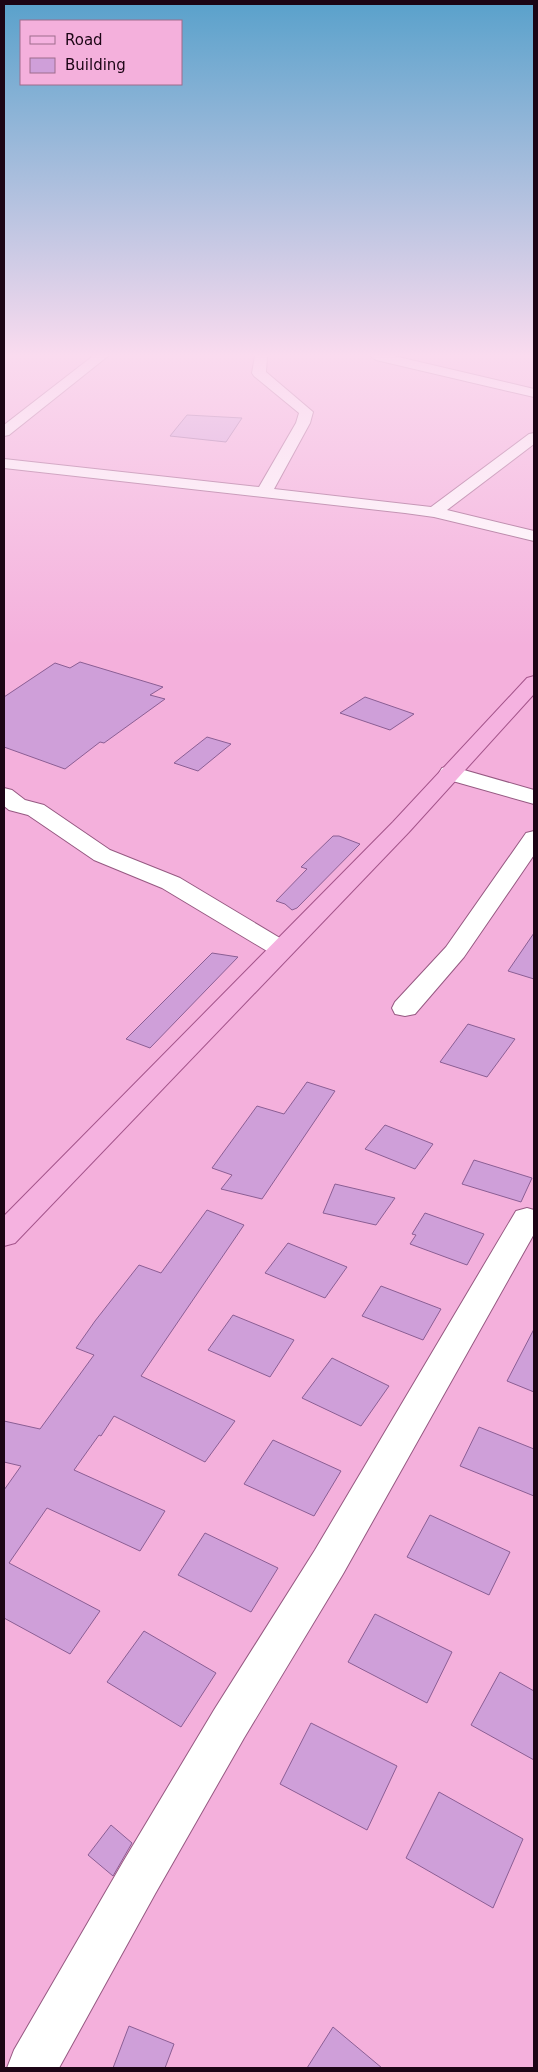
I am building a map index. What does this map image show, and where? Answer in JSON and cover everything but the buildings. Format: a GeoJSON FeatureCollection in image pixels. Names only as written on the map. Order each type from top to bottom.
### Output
{"type":"FeatureCollection","features":[{"type":"Feature","properties":{"kind":"main road"},"geometry":{"type":"LineString","coordinates":[[4,1235],[401,827],[534,682]]}},
{"type":"Feature","properties":{"kind":"street"},"geometry":{"type":"LineString","coordinates":[[264,492],[286,453]]}},
{"type":"Feature","properties":{"kind":"street"},"geometry":{"type":"LineString","coordinates":[[434,512],[513,453]]}},
{"type":"Feature","properties":{"kind":"street"},"geometry":{"type":"LineString","coordinates":[[4,464],[434,512],[534,536]]}},
{"type":"Feature","properties":{"kind":"street"},"geometry":{"type":"LineString","coordinates":[[450,773],[534,797]]}},
{"type":"Feature","properties":{"kind":"street"},"geometry":{"type":"LineString","coordinates":[[4,794],[17,805],[36,810],[102,855],[171,883],[281,949]]}},
{"type":"Feature","properties":{"kind":"street"},"geometry":{"type":"LineString","coordinates":[[405,1008],[455,952],[534,838]]}},
{"type":"Feature","properties":{"kind":"street"},"geometry":{"type":"LineString","coordinates":[[32,2068],[149,1861],[229,1724],[334,1554],[527,1219]]}}]}
